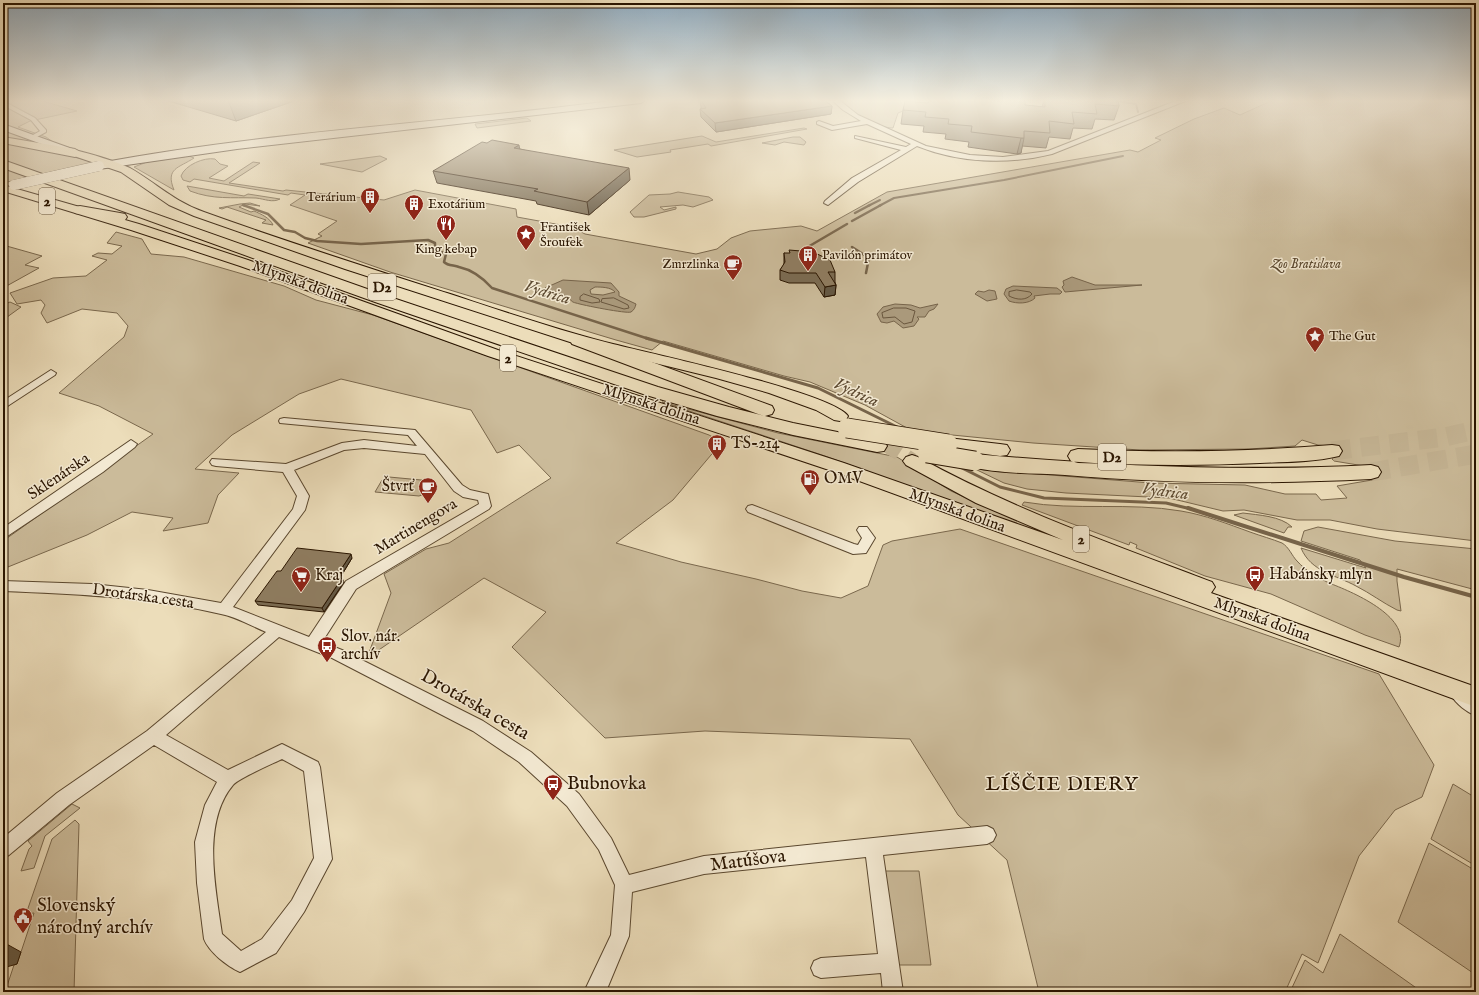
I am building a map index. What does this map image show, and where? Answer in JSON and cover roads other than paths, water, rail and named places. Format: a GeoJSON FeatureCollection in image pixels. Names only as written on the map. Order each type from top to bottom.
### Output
{"type":"FeatureCollection","features":[{"type":"Feature","properties":{"kind":"highway"},"geometry":{"type":"LineString","coordinates":[[39,146],[75,153]]}},
{"type":"Feature","properties":{"kind":"highway","name":"D2"},"geometry":{"type":"LineString","coordinates":[[3,155],[626,371],[687,390],[765,410],[844,422],[948,444],[1079,456],[1156,459],[1247,458],[1332,451]]}},
{"type":"Feature","properties":{"kind":"highway","name":"D2"},"geometry":{"type":"LineString","coordinates":[[3,164],[480,333],[652,391],[724,412],[793,429],[877,446],[975,460],[1103,472],[1222,477],[1304,476],[1371,472]]}},
{"type":"Feature","properties":{"kind":"highway"},"geometry":{"type":"LineString","coordinates":[[80,210],[109,214],[241,249]]}},
{"type":"Feature","properties":{"kind":"highway"},"geometry":{"type":"LineString","coordinates":[[578,340],[765,410]]}},
{"type":"Feature","properties":{"kind":"main road","name":"Mlynská dolina"},"geometry":{"type":"LineString","coordinates":[[75,153],[102,163],[128,165],[173,203],[198,214],[348,266],[578,340],[721,375],[774,390],[822,407],[844,422]]}},
{"type":"Feature","properties":{"kind":"main road","name":"Mlynská dolina"},"geometry":{"type":"LineString","coordinates":[[6,189],[80,210],[244,263],[507,357],[838,467],[1476,698]]}},
{"type":"Feature","properties":{"kind":"main road","name":"Mlynská dolina"},"geometry":{"type":"LineString","coordinates":[[912,461],[971,494],[1010,511],[1255,606],[1476,685]]}},
{"type":"Feature","properties":{"kind":"main road"},"geometry":{"type":"LineString","coordinates":[[1432,670],[1454,690]]}},
{"type":"Feature","properties":{"kind":"street","name":"Mlynská dolina"},"geometry":{"type":"LineString","coordinates":[[58,146],[75,153]]}},
{"type":"Feature","properties":{"kind":"street"},"geometry":{"type":"LineString","coordinates":[[128,165],[150,158],[237,146]]}},
{"type":"Feature","properties":{"kind":"street"},"geometry":{"type":"LineString","coordinates":[[894,146],[908,150]]}},
{"type":"Feature","properties":{"kind":"street"},"geometry":{"type":"LineString","coordinates":[[828,203],[854,180],[913,146]]}},
{"type":"Feature","properties":{"kind":"street"},"geometry":{"type":"LineString","coordinates":[[924,146],[973,157],[1016,158],[1040,156],[1065,146]]}},
{"type":"Feature","properties":{"kind":"street"},"geometry":{"type":"LineString","coordinates":[[6,189],[102,163]]}},
{"type":"Feature","properties":{"kind":"street"},"geometry":{"type":"LineString","coordinates":[[3,406],[51,372]]}},
{"type":"Feature","properties":{"kind":"street","name":"Martinengova"},"geometry":{"type":"LineString","coordinates":[[284,421],[411,432],[458,488],[467,494],[484,497],[484,506],[351,585],[313,643]]}},
{"type":"Feature","properties":{"kind":"street","name":"Sklenárska"},"geometry":{"type":"LineString","coordinates":[[3,534],[99,469],[131,444]]}},
{"type":"Feature","properties":{"kind":"street"},"geometry":{"type":"LineString","coordinates":[[216,462],[287,468],[342,447],[364,444],[428,452]]}},
{"type":"Feature","properties":{"kind":"street"},"geometry":{"type":"LineString","coordinates":[[224,609],[299,510],[303,496],[287,468]]}},
{"type":"Feature","properties":{"kind":"street"},"geometry":{"type":"LineString","coordinates":[[752,509],[853,549],[861,550],[869,538],[863,530]]}},
{"type":"Feature","properties":{"kind":"street","name":"Drotárska cesta"},"geometry":{"type":"LineString","coordinates":[[3,586],[99,590],[148,595],[224,609],[313,643],[478,726],[525,757],[573,800],[604,844],[624,885]]}},
{"type":"Feature","properties":{"kind":"street"},"geometry":{"type":"LineString","coordinates":[[3,849],[63,799],[153,736],[278,630]]}},
{"type":"Feature","properties":{"kind":"street"},"geometry":{"type":"LineString","coordinates":[[1454,690],[1476,709]]}},
{"type":"Feature","properties":{"kind":"street"},"geometry":{"type":"LineString","coordinates":[[153,736],[228,779]]}},
{"type":"Feature","properties":{"kind":"street"},"geometry":{"type":"LineString","coordinates":[[282,751],[312,767],[323,859],[298,906],[269,946],[240,962],[212,939],[206,883],[204,842],[213,805],[228,779],[282,751]]}},
{"type":"Feature","properties":{"kind":"street","name":"Matúšova"},"geometry":{"type":"LineString","coordinates":[[624,885],[704,865],[987,835]]}},
{"type":"Feature","properties":{"kind":"street"},"geometry":{"type":"LineString","coordinates":[[873,846],[893,992]]}},
{"type":"Feature","properties":{"kind":"street"},"geometry":{"type":"LineString","coordinates":[[594,992],[600,982],[620,936],[624,885]]}},
{"type":"Feature","properties":{"kind":"street"},"geometry":{"type":"LineString","coordinates":[[821,968],[889,963]]}},
{"type":"Feature","properties":{"kind":"water"},"geometry":{"type":"Polygon","coordinates":[[[1072,277],[1095,285],[1142,285],[1065,292],[1062,287],[1064,285],[1063,281],[1072,277]]]}},
{"type":"Feature","properties":{"kind":"water"},"geometry":{"type":"Polygon","coordinates":[[[563,280],[611,283],[619,292],[619,296],[636,304],[631,312],[604,309],[574,303],[564,295],[545,288],[563,280]],[[595,287],[590,290],[591,294],[603,295],[615,292],[608,288],[595,287]]]}},
{"type":"Feature","properties":{"kind":"water"},"geometry":{"type":"Polygon","coordinates":[[[1013,286],[1057,288],[1062,292],[1060,294],[1034,296],[1035,298],[1030,301],[1016,303],[1009,301],[1004,294],[1006,289],[1013,286]]]}},
{"type":"Feature","properties":{"kind":"water"},"geometry":{"type":"Polygon","coordinates":[[[989,290],[995,291],[997,299],[987,301],[975,294],[978,291],[984,292],[989,290]]]}},
{"type":"Feature","properties":{"kind":"water"},"geometry":{"type":"Polygon","coordinates":[[[895,304],[911,305],[920,308],[938,304],[934,309],[929,311],[925,317],[917,317],[919,319],[914,326],[903,328],[894,321],[887,323],[881,322],[877,314],[883,307],[895,304]]]}},
{"type":"Feature","properties":{"kind":"waterway"},"geometry":{"type":"LineString","coordinates":[[879,206],[894,198],[1004,180],[1123,156]]}},
{"type":"Feature","properties":{"kind":"waterway"},"geometry":{"type":"LineString","coordinates":[[870,205],[880,200]]}},
{"type":"Feature","properties":{"kind":"waterway","name":"Vydrica"},"geometry":{"type":"LineString","coordinates":[[246,206],[243,205],[268,214],[284,230],[295,232],[305,238],[317,241],[361,244],[428,240],[435,243],[435,249],[446,254],[444,262],[449,265],[464,268],[473,272],[492,288],[649,339]]}},
{"type":"Feature","properties":{"kind":"waterway"},"geometry":{"type":"LineString","coordinates":[[855,213],[870,205]]}},
{"type":"Feature","properties":{"kind":"waterway"},"geometry":{"type":"LineString","coordinates":[[852,221],[881,205]]}},
{"type":"Feature","properties":{"kind":"waterway"},"geometry":{"type":"LineString","coordinates":[[801,251],[847,224]]}},
{"type":"Feature","properties":{"kind":"waterway"},"geometry":{"type":"LineString","coordinates":[[852,247],[869,258],[866,273]]}},
{"type":"Feature","properties":{"kind":"waterway","name":"Vydrica"},"geometry":{"type":"LineString","coordinates":[[646,338],[818,388],[897,427]]}},
{"type":"Feature","properties":{"kind":"waterway","name":"Vydrica"},"geometry":{"type":"LineString","coordinates":[[960,467],[1000,487],[1044,498],[1166,503],[1191,509]]}},
{"type":"Feature","properties":{"kind":"waterway","name":"Vydrica"},"geometry":{"type":"LineString","coordinates":[[1188,508],[1404,577],[1476,597]]}},
{"type":"Feature","properties":{"kind":"tunnel"},"geometry":{"type":"LineString","coordinates":[[1332,451],[1445,437],[1476,430]]}},
{"type":"Feature","properties":{"kind":"tunnel"},"geometry":{"type":"LineString","coordinates":[[866,431],[912,461]]}},
{"type":"Feature","properties":{"kind":"tunnel"},"geometry":{"type":"LineString","coordinates":[[1371,472],[1476,454]]}},
{"type":"Feature","properties":{"kind":"place","name":"Terárium"},"geometry":{"type":"Point","coordinates":[370,214]}},
{"type":"Feature","properties":{"kind":"place","name":"Exotárium"},"geometry":{"type":"Point","coordinates":[414,221]}},
{"type":"Feature","properties":{"kind":"place","name":"King kebap"},"geometry":{"type":"Point","coordinates":[446,241]}},
{"type":"Feature","properties":{"kind":"place","name":"František Šroufek"},"geometry":{"type":"Point","coordinates":[526,251]}},
{"type":"Feature","properties":{"kind":"place","name":"Pavilón primátov"},"geometry":{"type":"Point","coordinates":[808,272]}},
{"type":"Feature","properties":{"kind":"place","name":"Zmrzlinka"},"geometry":{"type":"Point","coordinates":[733,281]}},
{"type":"Feature","properties":{"kind":"place","name":"The Gut"},"geometry":{"type":"Point","coordinates":[1315,353]}},
{"type":"Feature","properties":{"kind":"place","name":"TS-214"},"geometry":{"type":"Point","coordinates":[717,461]}},
{"type":"Feature","properties":{"kind":"place","name":"OMV"},"geometry":{"type":"Point","coordinates":[810,496]}},
{"type":"Feature","properties":{"kind":"place","name":"Štvrť"},"geometry":{"type":"Point","coordinates":[428,504]}},
{"type":"Feature","properties":{"kind":"place","name":"Habánsky mlyn"},"geometry":{"type":"Point","coordinates":[1255,592]}},
{"type":"Feature","properties":{"kind":"place","name":"Kraj"},"geometry":{"type":"Point","coordinates":[301,593]}},
{"type":"Feature","properties":{"kind":"place","name":"Slov. nár. archív"},"geometry":{"type":"Point","coordinates":[327,663]}},
{"type":"Feature","properties":{"kind":"place","name":"Bubnovka"},"geometry":{"type":"Point","coordinates":[553,801]}},
{"type":"Feature","properties":{"kind":"place","name":"Slovenský národný archív"},"geometry":{"type":"Point","coordinates":[23,934]}},
{"type":"Feature","properties":{"kind":"district","name":"LÍŠČIE DIERY"},"geometry":{"type":"Point","coordinates":[1062,784]}},
{"type":"Feature","properties":{"kind":"park label","name":"Zoo Bratislava"},"geometry":{"type":"Point","coordinates":[1306,264]}}]}
